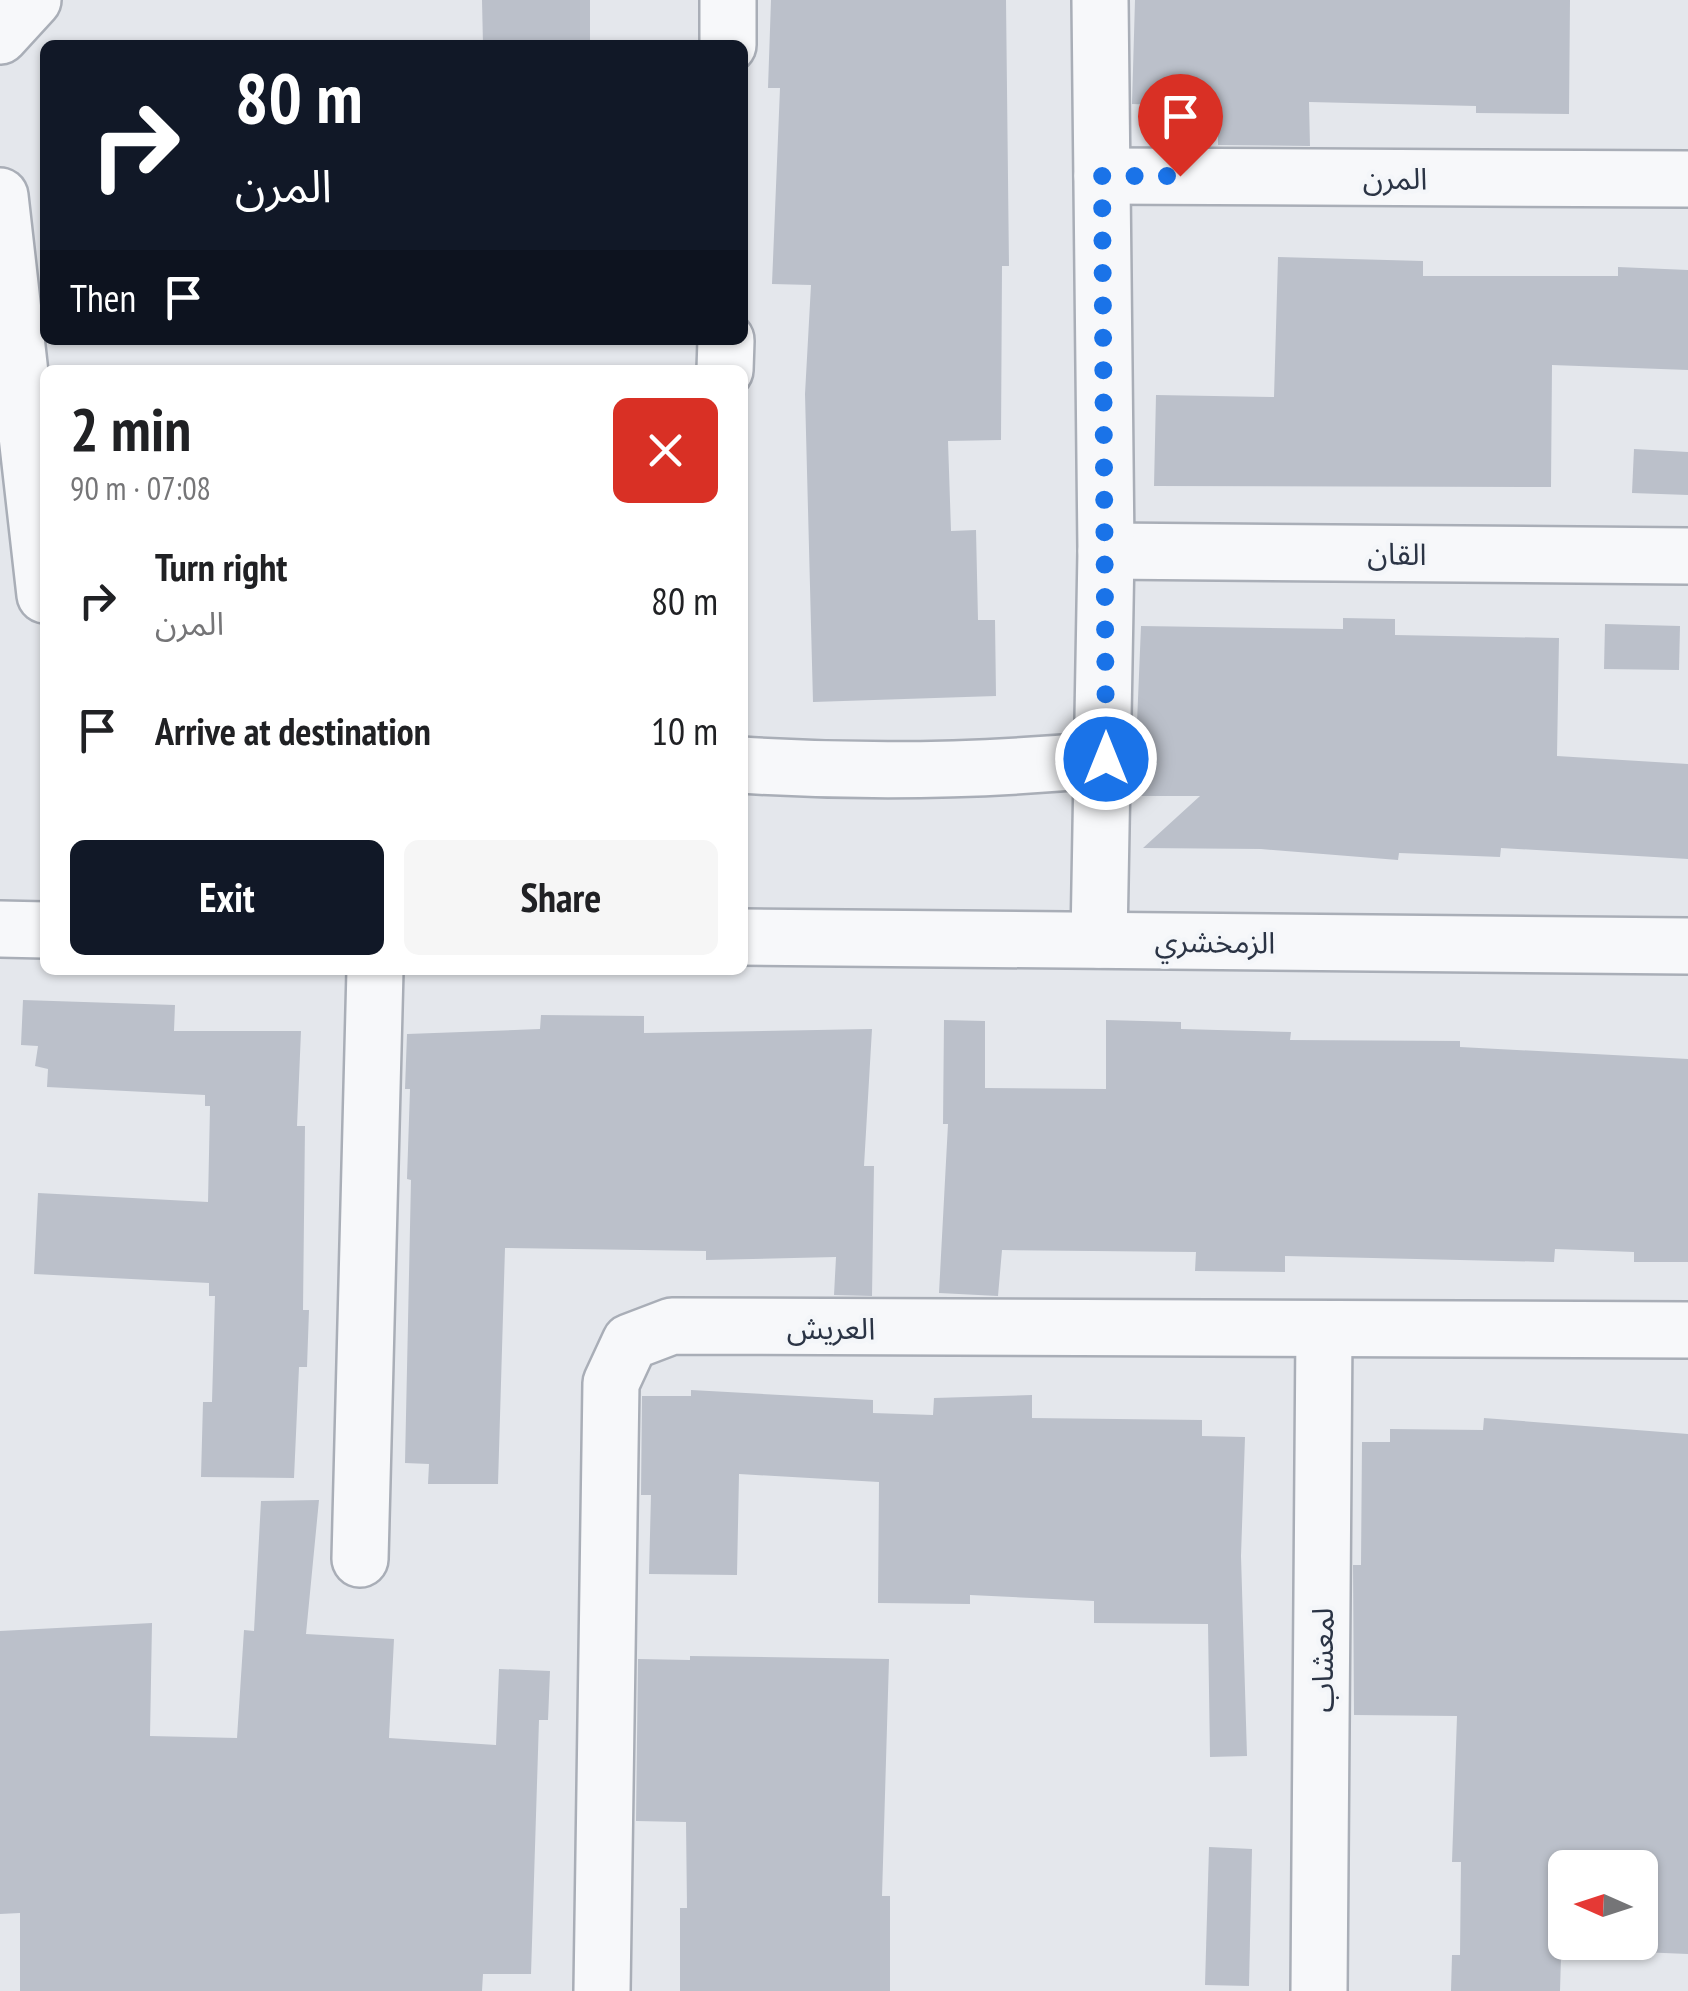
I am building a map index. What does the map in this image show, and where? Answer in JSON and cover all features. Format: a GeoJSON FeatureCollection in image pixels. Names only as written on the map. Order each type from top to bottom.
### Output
{"type":"FeatureCollection","features":[{"type":"Feature","properties":{"kind":"street"},"geometry":{"type":"LineString","coordinates":[[0,36],[33,0]]}},
{"type":"Feature","properties":{"kind":"street"},"geometry":{"type":"LineString","coordinates":[[728,0],[728,40]]}},
{"type":"Feature","properties":{"kind":"street"},"geometry":{"type":"LineString","coordinates":[[1100,0],[1106,550],[1106,759],[1100,940]]}},
{"type":"Feature","properties":{"kind":"street","name":"المرن"},"geometry":{"type":"LineString","coordinates":[[1102,176],[1688,179]]}},
{"type":"Feature","properties":{"kind":"street"},"geometry":{"type":"LineString","coordinates":[[0,196],[37,436],[40,496]]}},
{"type":"Feature","properties":{"kind":"street","name":"القان"},"geometry":{"type":"LineString","coordinates":[[1106,550],[1688,556]]}},
{"type":"Feature","properties":{"kind":"street"},"geometry":{"type":"LineString","coordinates":[[748,765],[824,770],[1012,768],[1106,759]]}},
{"type":"Feature","properties":{"kind":"street"},"geometry":{"type":"LineString","coordinates":[[0,929],[40,930]]}},
{"type":"Feature","properties":{"kind":"street","name":"الزمخشري"},"geometry":{"type":"LineString","coordinates":[[748,937],[1688,946]]}},
{"type":"Feature","properties":{"kind":"street"},"geometry":{"type":"LineString","coordinates":[[360,1558],[375,975]]}},
{"type":"Feature","properties":{"kind":"street","name":"العريش"},"geometry":{"type":"LineString","coordinates":[[602,1991],[611,1384],[630,1342],[672,1326],[1688,1330]]}},
{"type":"Feature","properties":{"kind":"street","name":"لمعشاب"},"geometry":{"type":"LineString","coordinates":[[1320,1991],[1324,1330]]}},
{"type":"Feature","properties":{"kind":"building"},"geometry":{"type":"Polygon","coordinates":[[[482,0],[590,0],[590,40],[483,40],[482,0]]]}},
{"type":"Feature","properties":{"kind":"building"},"geometry":{"type":"Polygon","coordinates":[[[771,0],[1006,0],[1009,266],[1002,266],[1001,440],[948,441],[951,531],[976,530],[978,620],[995,620],[996,696],[813,702],[805,394],[811,285],[772,284],[780,88],[768,88],[771,0]]]}},
{"type":"Feature","properties":{"kind":"building"},"geometry":{"type":"Polygon","coordinates":[[[1135,0],[1570,0],[1569,114],[1476,113],[1476,106],[1309,102],[1310,146],[1218,145],[1218,107],[1132,104],[1135,0]]]}},
{"type":"Feature","properties":{"kind":"building"},"geometry":{"type":"Polygon","coordinates":[[[1278,257],[1423,261],[1423,276],[1618,276],[1618,267],[1688,270],[1688,370],[1552,365],[1551,487],[1154,486],[1156,395],[1274,397],[1278,257]]]}},
{"type":"Feature","properties":{"kind":"building"},"geometry":{"type":"Polygon","coordinates":[[[1634,449],[1688,452],[1688,495],[1632,493],[1634,449]]]}},
{"type":"Feature","properties":{"kind":"building"},"geometry":{"type":"Polygon","coordinates":[[[1343,618],[1395,619],[1395,635],[1559,638],[1557,756],[1688,764],[1688,859],[1501,848],[1500,857],[1399,853],[1398,860],[1261,849],[1143,848],[1200,796],[1134,796],[1141,626],[1343,629],[1343,618]]]}},
{"type":"Feature","properties":{"kind":"building"},"geometry":{"type":"Polygon","coordinates":[[[1605,624],[1680,626],[1679,670],[1604,669],[1605,624]]]}},
{"type":"Feature","properties":{"kind":"building"},"geometry":{"type":"Polygon","coordinates":[[[23,1000],[175,1005],[174,1031],[301,1031],[297,1126],[305,1126],[303,1310],[309,1310],[307,1367],[299,1367],[294,1478],[201,1477],[203,1402],[212,1402],[215,1296],[209,1296],[209,1283],[34,1274],[38,1193],[208,1202],[210,1106],[205,1106],[205,1095],[47,1087],[48,1069],[35,1066],[38,1046],[21,1045],[23,1000]]]}},
{"type":"Feature","properties":{"kind":"building"},"geometry":{"type":"Polygon","coordinates":[[[541,1015],[644,1016],[644,1033],[872,1029],[864,1166],[874,1166],[872,1296],[834,1295],[836,1257],[706,1260],[706,1251],[505,1248],[498,1484],[428,1484],[429,1464],[405,1463],[411,1180],[407,1179],[407,1034],[540,1029],[541,1015]]]}},
{"type":"Feature","properties":{"kind":"building"},"geometry":{"type":"Polygon","coordinates":[[[944,1020],[985,1021],[985,1088],[1106,1089],[1106,1020],[1181,1022],[1181,1029],[1291,1032],[1290,1040],[1460,1041],[1460,1047],[1688,1059],[1688,1262],[1634,1262],[1634,1252],[1555,1249],[1554,1262],[1285,1256],[1285,1272],[1195,1271],[1196,1252],[1002,1250],[998,1296],[939,1293],[948,1124],[943,1124],[944,1020]]]}},
{"type":"Feature","properties":{"kind":"building"},"geometry":{"type":"Polygon","coordinates":[[[691,1390],[873,1400],[873,1413],[933,1415],[934,1398],[1032,1395],[1032,1418],[1202,1420],[1202,1436],[1245,1437],[1241,1556],[1247,1756],[1210,1757],[1208,1624],[1094,1623],[1094,1601],[970,1595],[970,1604],[878,1603],[879,1482],[739,1474],[737,1575],[649,1574],[651,1495],[641,1495],[642,1396],[691,1396],[691,1390]]]}},
{"type":"Feature","properties":{"kind":"building"},"geometry":{"type":"Polygon","coordinates":[[[1484,1418],[1688,1434],[1688,1954],[1658,1953],[1658,1850],[1548,1850],[1548,1960],[1561,1960],[1560,1991],[1451,1991],[1452,1955],[1460,1955],[1461,1862],[1452,1862],[1457,1716],[1354,1715],[1353,1565],[1361,1565],[1362,1442],[1390,1442],[1390,1429],[1483,1430],[1484,1418]]]}},
{"type":"Feature","properties":{"kind":"building"},"geometry":{"type":"Polygon","coordinates":[[[319,1500],[306,1634],[394,1639],[389,1738],[496,1745],[499,1669],[550,1671],[548,1720],[539,1720],[531,1974],[483,1974],[482,1991],[20,1991],[20,1913],[0,1914],[0,1631],[152,1623],[150,1736],[237,1738],[244,1630],[254,1631],[261,1501],[319,1500]]]}},
{"type":"Feature","properties":{"kind":"building"},"geometry":{"type":"Polygon","coordinates":[[[690,1656],[889,1659],[882,1896],[890,1896],[890,1991],[680,1991],[680,1908],[687,1908],[686,1822],[636,1821],[638,1659],[690,1660],[690,1656]]]}},
{"type":"Feature","properties":{"kind":"building"},"geometry":{"type":"Polygon","coordinates":[[[1209,1847],[1252,1849],[1249,1986],[1205,1985],[1209,1847]]]}},
{"type":"Feature","properties":{"kind":"route"},"geometry":{"type":"LineString","coordinates":[[1106,759],[1102,176],[1180,176]]}}]}
